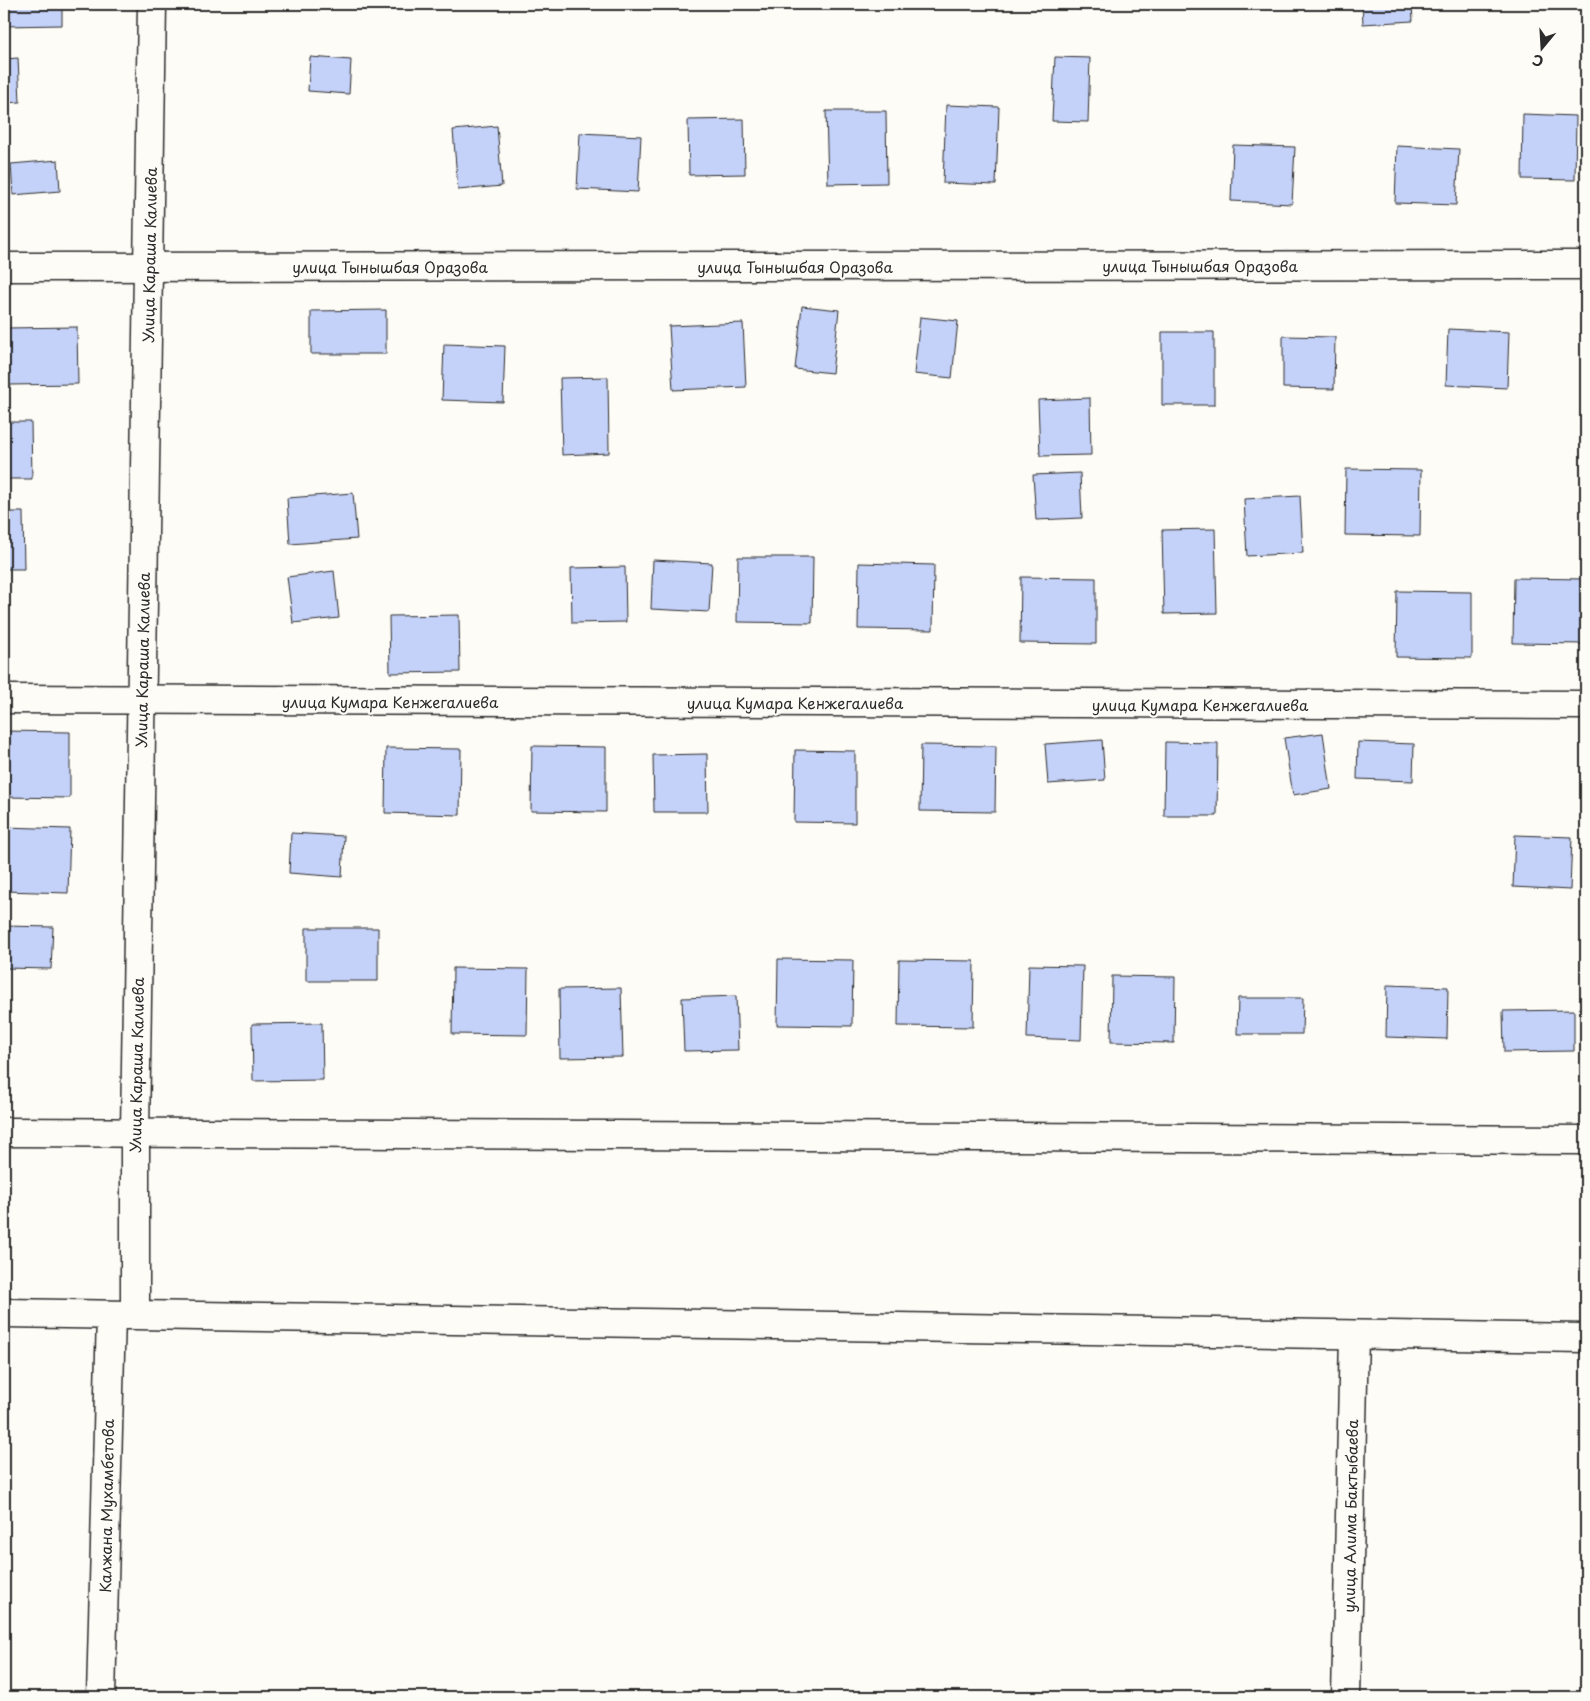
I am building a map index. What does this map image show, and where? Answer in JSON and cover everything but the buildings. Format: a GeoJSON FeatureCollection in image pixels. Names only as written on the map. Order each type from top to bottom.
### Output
{"type":"FeatureCollection","features":[{"type":"Feature","properties":{"kind":"street","name":"Улица Караша Калиева"},"geometry":{"type":"LineString","coordinates":[[123,1315],[135,1132],[152,4]]}},
{"type":"Feature","properties":{"kind":"street","name":"улица Тынышбая Оразова"},"geometry":{"type":"LineString","coordinates":[[4,267],[1586,265]]}},
{"type":"Feature","properties":{"kind":"street","name":"улица Кумара Кенжегалиева"},"geometry":{"type":"LineString","coordinates":[[4,699],[1586,705]]}},
{"type":"Feature","properties":{"kind":"street"},"geometry":{"type":"LineString","coordinates":[[4,1132],[1586,1140]]}},
{"type":"Feature","properties":{"kind":"street"},"geometry":{"type":"LineString","coordinates":[[4,1313],[1586,1338]]}},
{"type":"Feature","properties":{"kind":"street","name":"Калжана Мухамбетова"},"geometry":{"type":"LineString","coordinates":[[101,1697],[123,1315]]}},
{"type":"Feature","properties":{"kind":"street","name":"улица Алима Бактыбаева"},"geometry":{"type":"LineString","coordinates":[[1346,1697],[1354,1335]]}}]}
